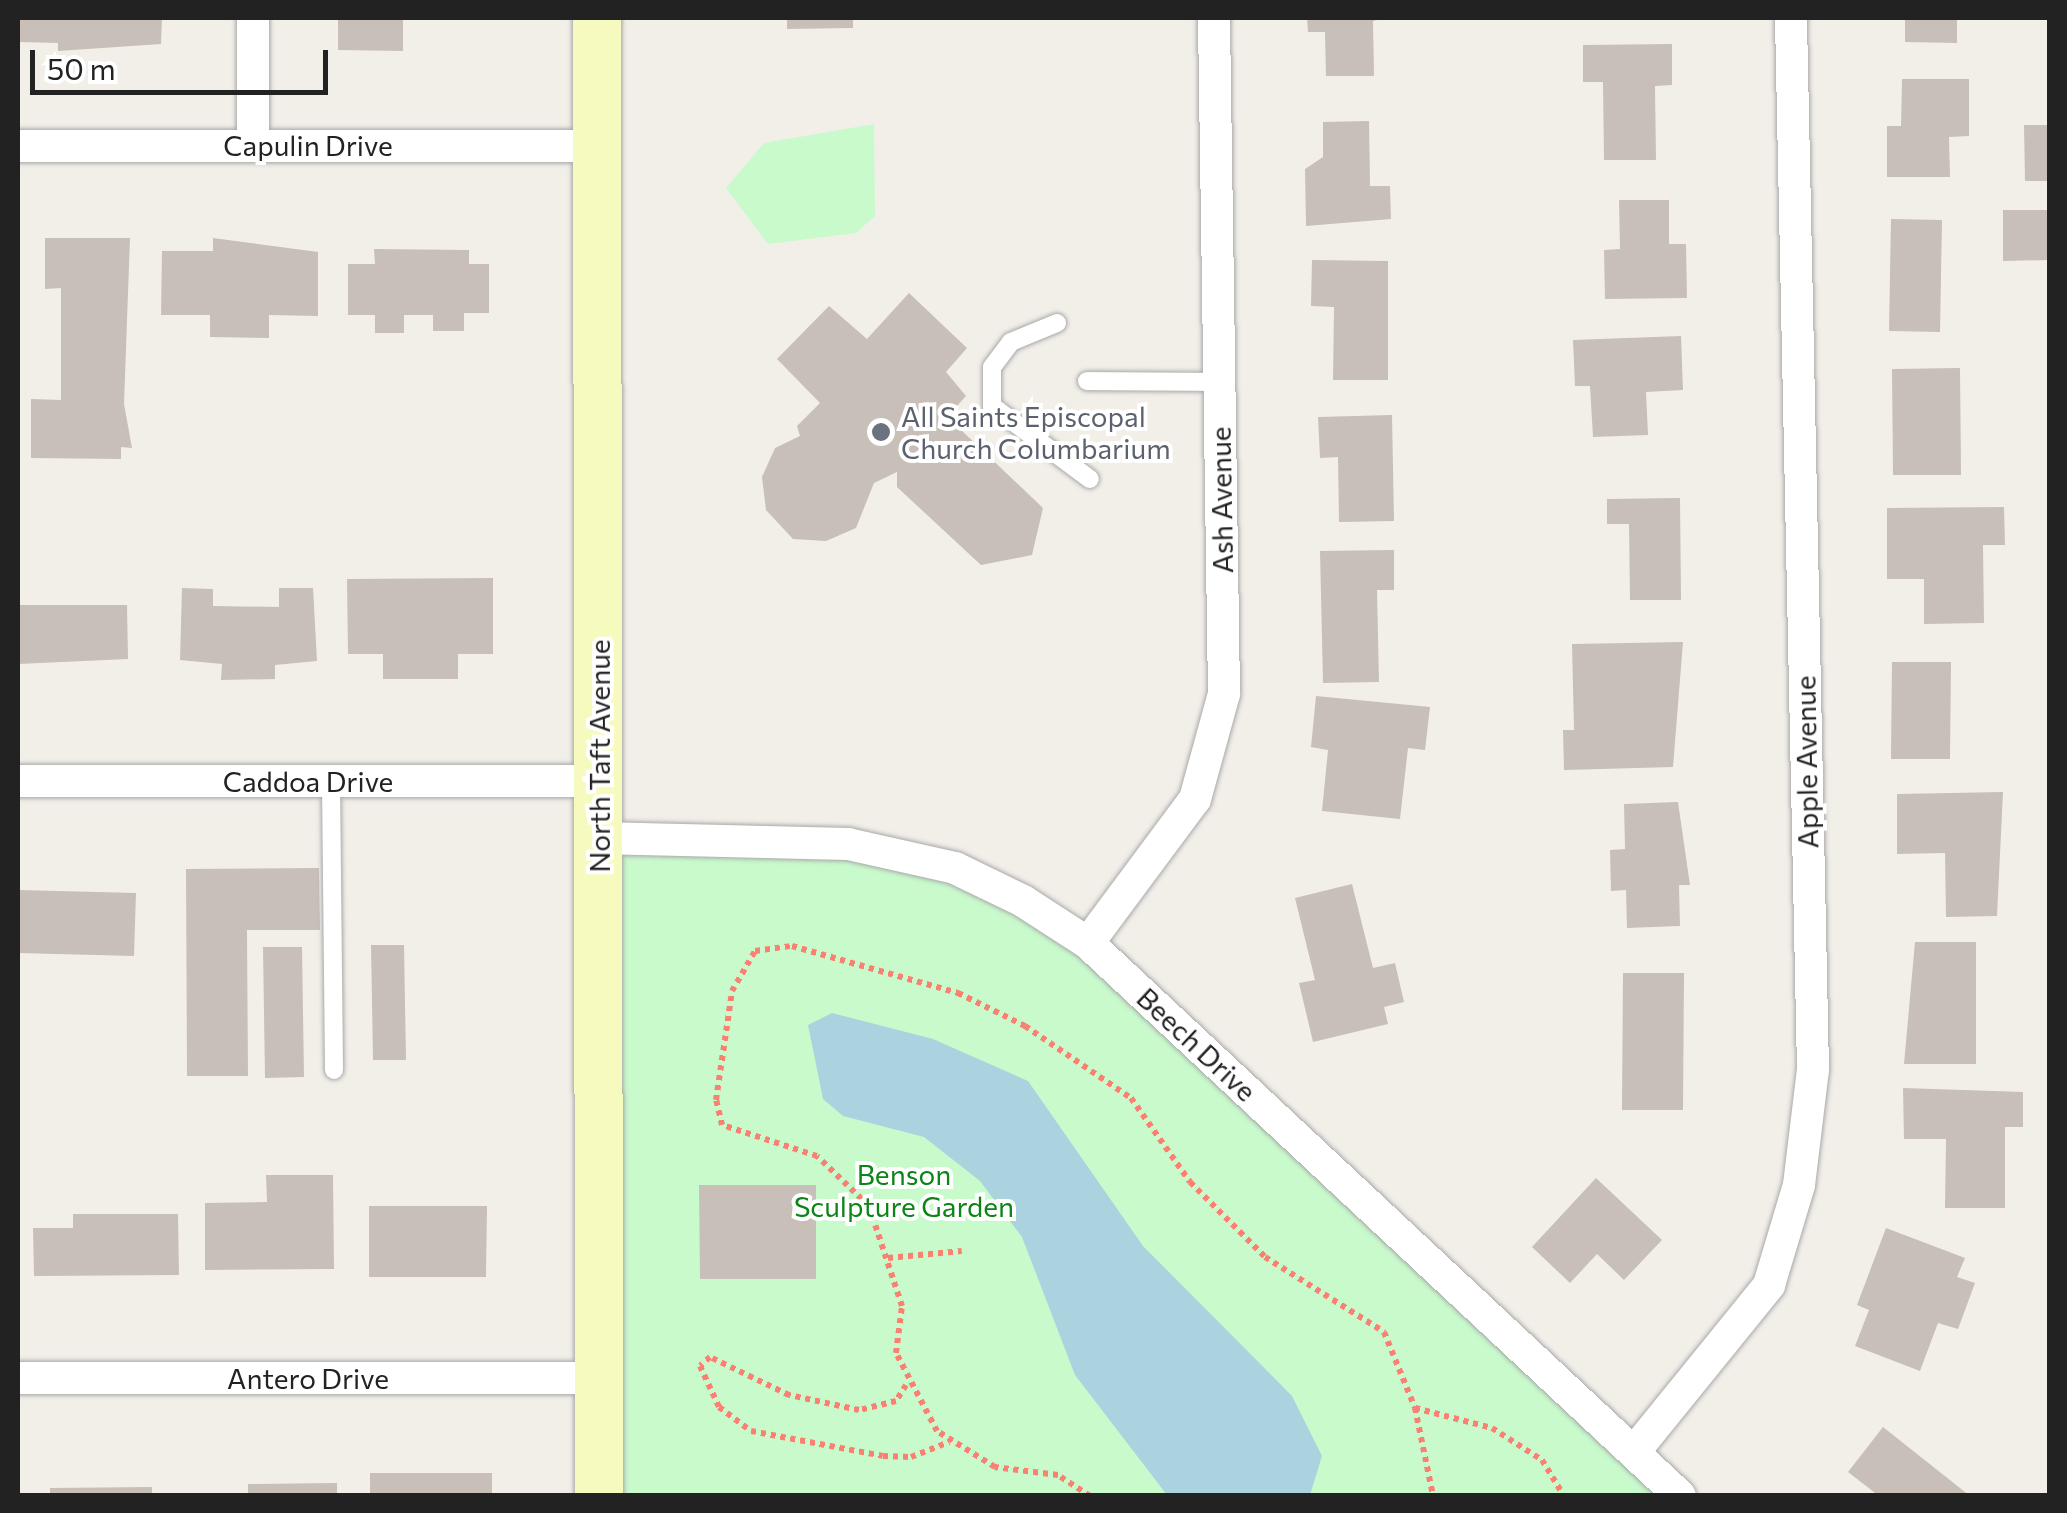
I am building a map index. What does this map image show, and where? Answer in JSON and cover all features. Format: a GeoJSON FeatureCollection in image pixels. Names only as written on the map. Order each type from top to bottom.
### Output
{"type":"FeatureCollection","features":[{"type":"Feature","properties":{"kind":"main road","name":"North Taft Avenue"},"geometry":{"type":"LineString","coordinates":[[597,18],[599,1496]]}},
{"type":"Feature","properties":{"kind":"street"},"geometry":{"type":"LineString","coordinates":[[254,18],[254,144]]}},
{"type":"Feature","properties":{"kind":"street","name":"Ash Avenue"},"geometry":{"type":"LineString","coordinates":[[1088,943],[1179,829],[1215,743],[1224,694],[1214,18]]}},
{"type":"Feature","properties":{"kind":"street","name":"Apple Avenue"},"geometry":{"type":"LineString","coordinates":[[1634,1452],[1769,1284],[1798,1185],[1813,1070],[1791,18]]}},
{"type":"Feature","properties":{"kind":"street","name":"Capulin Drive"},"geometry":{"type":"LineString","coordinates":[[18,146],[598,146]]}},
{"type":"Feature","properties":{"kind":"street","name":"Caddoa Drive"},"geometry":{"type":"LineString","coordinates":[[18,781],[599,782]]}},
{"type":"Feature","properties":{"kind":"street","name":"Beech Drive"},"geometry":{"type":"LineString","coordinates":[[599,838],[790,836],[906,856],[1006,893],[1088,943],[1680,1496]]}},
{"type":"Feature","properties":{"kind":"street","name":"Antero Drive"},"geometry":{"type":"LineString","coordinates":[[18,1378],[599,1378]]}},
{"type":"Feature","properties":{"kind":"lane"},"geometry":{"type":"LineString","coordinates":[[1057,323],[1010,342],[992,368],[992,406],[1090,480]]}},
{"type":"Feature","properties":{"kind":"lane"},"geometry":{"type":"LineString","coordinates":[[1088,381],[1219,382]]}},
{"type":"Feature","properties":{"kind":"lane"},"geometry":{"type":"LineString","coordinates":[[331,781],[334,1070]]}},
{"type":"Feature","properties":{"kind":"path"},"geometry":{"type":"LineString","coordinates":[[1090,1496],[1058,1476],[1002,1469],[949,1442],[906,1385],[888,1258],[869,1206],[840,1172],[810,1152],[729,1132],[718,1119],[735,980],[765,947],[792,946],[958,993],[1112,1083],[1265,1257],[1370,1316],[1414,1408],[1432,1496]]}},
{"type":"Feature","properties":{"kind":"path"},"geometry":{"type":"LineString","coordinates":[[888,1258],[962,1251]]}},
{"type":"Feature","properties":{"kind":"path"},"geometry":{"type":"LineString","coordinates":[[906,1385],[880,1408],[844,1409],[789,1396],[710,1357],[700,1366],[720,1406],[751,1431],[911,1458],[949,1442]]}},
{"type":"Feature","properties":{"kind":"path"},"geometry":{"type":"LineString","coordinates":[[1414,1408],[1492,1428],[1542,1460],[1564,1496]]}},
{"type":"Feature","properties":{"kind":"path"},"geometry":{"type":"LineString","coordinates":[[1363,1496],[1398,1496]]}},
{"type":"Feature","properties":{"kind":"green space"},"geometry":{"type":"Polygon","coordinates":[[[874,124],[875,216],[856,233],[768,244],[726,188],[764,143],[874,124]]]}},
{"type":"Feature","properties":{"kind":"green space","name":"Benson Sculpture Garden"},"geometry":{"type":"Polygon","coordinates":[[[790,836],[1023,901],[1680,1495],[599,1495],[599,838],[790,836]]]}},
{"type":"Feature","properties":{"kind":"water"},"geometry":{"type":"Polygon","coordinates":[[[832,1013],[933,1039],[1028,1081],[1143,1246],[1292,1396],[1322,1456],[1310,1495],[1167,1495],[1075,1375],[1022,1237],[980,1181],[924,1137],[843,1116],[823,1099],[808,1025],[832,1013]]]}},
{"type":"Feature","properties":{"kind":"building"},"geometry":{"type":"Polygon","coordinates":[[[18,18],[162,18],[161,44],[58,51],[58,43],[18,42],[18,18]]]}},
{"type":"Feature","properties":{"kind":"building"},"geometry":{"type":"Polygon","coordinates":[[[338,18],[403,18],[403,51],[338,50],[338,18]]]}},
{"type":"Feature","properties":{"kind":"building"},"geometry":{"type":"Polygon","coordinates":[[[787,18],[853,18],[853,28],[787,29],[787,18]]]}},
{"type":"Feature","properties":{"kind":"building"},"geometry":{"type":"Polygon","coordinates":[[[1307,18],[1384,18],[1373,21],[1374,76],[1326,76],[1325,32],[1308,32],[1307,18]]]}},
{"type":"Feature","properties":{"kind":"building"},"geometry":{"type":"Polygon","coordinates":[[[1905,18],[1957,18],[1957,43],[1905,42],[1905,18]]]}},
{"type":"Feature","properties":{"kind":"building"},"geometry":{"type":"Polygon","coordinates":[[[1672,44],[1672,85],[1655,86],[1656,160],[1604,160],[1603,82],[1583,82],[1583,45],[1672,44]]]}},
{"type":"Feature","properties":{"kind":"building"},"geometry":{"type":"Polygon","coordinates":[[[1902,79],[1969,79],[1969,136],[1949,137],[1950,177],[1887,177],[1887,126],[1901,126],[1902,79]]]}},
{"type":"Feature","properties":{"kind":"building"},"geometry":{"type":"Polygon","coordinates":[[[1369,121],[1370,186],[1390,186],[1391,219],[1306,226],[1305,169],[1323,157],[1323,122],[1369,121]]]}},
{"type":"Feature","properties":{"kind":"building"},"geometry":{"type":"Polygon","coordinates":[[[2024,125],[2048,125],[2048,181],[2025,181],[2024,125]]]}},
{"type":"Feature","properties":{"kind":"building"},"geometry":{"type":"Polygon","coordinates":[[[1619,200],[1669,200],[1669,244],[1686,244],[1687,298],[1605,299],[1604,250],[1620,249],[1619,200]]]}},
{"type":"Feature","properties":{"kind":"building"},"geometry":{"type":"Polygon","coordinates":[[[2003,210],[2050,210],[2050,260],[2003,261],[2003,210]]]}},
{"type":"Feature","properties":{"kind":"building"},"geometry":{"type":"Polygon","coordinates":[[[1891,219],[1942,220],[1940,332],[1889,331],[1891,219]]]}},
{"type":"Feature","properties":{"kind":"building"},"geometry":{"type":"Polygon","coordinates":[[[45,238],[130,238],[124,404],[132,448],[121,447],[121,459],[31,458],[31,399],[61,400],[61,288],[45,289],[45,238]]]}},
{"type":"Feature","properties":{"kind":"building"},"geometry":{"type":"Polygon","coordinates":[[[213,238],[318,252],[318,316],[269,315],[269,338],[210,337],[210,315],[161,315],[162,251],[213,251],[213,238]]]}},
{"type":"Feature","properties":{"kind":"building"},"geometry":{"type":"Polygon","coordinates":[[[374,249],[469,250],[469,264],[489,264],[489,313],[464,313],[464,331],[433,331],[433,315],[404,315],[404,333],[375,333],[375,315],[348,315],[348,264],[375,264],[374,249]]]}},
{"type":"Feature","properties":{"kind":"building"},"geometry":{"type":"Polygon","coordinates":[[[1312,260],[1388,261],[1388,380],[1333,380],[1334,307],[1311,306],[1312,260]]]}},
{"type":"Feature","properties":{"kind":"building","name":"All Saints Episcopal Church Columbarium"},"geometry":{"type":"Polygon","coordinates":[[[909,293],[967,348],[946,372],[966,396],[956,407],[959,428],[1043,508],[1032,555],[981,565],[897,487],[897,472],[874,483],[856,528],[826,541],[793,539],[766,510],[762,477],[775,448],[800,436],[797,426],[820,403],[777,359],[829,306],[867,339],[909,293]]]}},
{"type":"Feature","properties":{"kind":"building"},"geometry":{"type":"Polygon","coordinates":[[[1681,336],[1683,390],[1646,392],[1648,435],[1593,437],[1590,386],[1575,386],[1573,340],[1681,336]]]}},
{"type":"Feature","properties":{"kind":"building"},"geometry":{"type":"Polygon","coordinates":[[[1960,368],[1961,475],[1893,475],[1892,369],[1960,368]]]}},
{"type":"Feature","properties":{"kind":"building"},"geometry":{"type":"Polygon","coordinates":[[[1392,415],[1394,521],[1339,522],[1338,457],[1320,458],[1318,417],[1392,415]]]}},
{"type":"Feature","properties":{"kind":"building"},"geometry":{"type":"Polygon","coordinates":[[[1680,498],[1681,600],[1630,600],[1629,524],[1607,524],[1607,499],[1680,498]]]}},
{"type":"Feature","properties":{"kind":"building"},"geometry":{"type":"Polygon","coordinates":[[[2004,507],[2005,545],[1983,545],[1984,623],[1924,624],[1924,579],[1887,579],[1887,508],[2004,507]]]}},
{"type":"Feature","properties":{"kind":"building"},"geometry":{"type":"Polygon","coordinates":[[[1394,550],[1394,590],[1377,590],[1379,682],[1323,683],[1320,551],[1394,550]]]}},
{"type":"Feature","properties":{"kind":"building"},"geometry":{"type":"Polygon","coordinates":[[[493,578],[493,654],[458,654],[458,679],[383,679],[383,654],[348,654],[347,579],[493,578]]]}},
{"type":"Feature","properties":{"kind":"building"},"geometry":{"type":"Polygon","coordinates":[[[182,588],[213,589],[213,606],[279,607],[279,588],[313,588],[317,661],[275,665],[275,679],[221,680],[222,664],[180,660],[182,588]]]}},
{"type":"Feature","properties":{"kind":"building"},"geometry":{"type":"Polygon","coordinates":[[[18,605],[127,605],[128,659],[18,664],[18,605]]]}},
{"type":"Feature","properties":{"kind":"building"},"geometry":{"type":"Polygon","coordinates":[[[1683,642],[1673,767],[1564,770],[1563,730],[1574,730],[1572,644],[1683,642]]]}},
{"type":"Feature","properties":{"kind":"building"},"geometry":{"type":"Polygon","coordinates":[[[1892,662],[1951,662],[1950,759],[1891,759],[1892,662]]]}},
{"type":"Feature","properties":{"kind":"building"},"geometry":{"type":"Polygon","coordinates":[[[1316,696],[1430,707],[1425,750],[1408,748],[1400,819],[1322,811],[1328,750],[1311,747],[1316,696]]]}},
{"type":"Feature","properties":{"kind":"building"},"geometry":{"type":"Polygon","coordinates":[[[2003,792],[1997,916],[1946,917],[1945,853],[1897,854],[1897,794],[2003,792]]]}},
{"type":"Feature","properties":{"kind":"building"},"geometry":{"type":"Polygon","coordinates":[[[1678,802],[1690,885],[1679,885],[1680,926],[1627,928],[1626,890],[1611,891],[1610,850],[1625,849],[1624,804],[1678,802]]]}},
{"type":"Feature","properties":{"kind":"building"},"geometry":{"type":"Polygon","coordinates":[[[319,868],[320,930],[247,930],[248,1076],[187,1076],[186,869],[319,868]]]}},
{"type":"Feature","properties":{"kind":"building"},"geometry":{"type":"Polygon","coordinates":[[[1352,884],[1373,968],[1395,963],[1404,1002],[1384,1007],[1388,1024],[1313,1042],[1299,983],[1315,980],[1295,898],[1352,884]]]}},
{"type":"Feature","properties":{"kind":"building"},"geometry":{"type":"Polygon","coordinates":[[[18,890],[136,893],[134,956],[18,953],[18,890]]]}},
{"type":"Feature","properties":{"kind":"building"},"geometry":{"type":"Polygon","coordinates":[[[1915,942],[1976,942],[1976,1064],[1904,1064],[1915,942]]]}},
{"type":"Feature","properties":{"kind":"building"},"geometry":{"type":"Polygon","coordinates":[[[371,945],[404,945],[406,1060],[373,1060],[371,945]]]}},
{"type":"Feature","properties":{"kind":"building"},"geometry":{"type":"Polygon","coordinates":[[[263,947],[302,947],[304,1077],[265,1078],[263,947]]]}},
{"type":"Feature","properties":{"kind":"building"},"geometry":{"type":"Polygon","coordinates":[[[1623,973],[1684,973],[1683,1110],[1622,1110],[1623,973]]]}},
{"type":"Feature","properties":{"kind":"building"},"geometry":{"type":"Polygon","coordinates":[[[1903,1088],[2023,1092],[2023,1127],[2005,1127],[2005,1208],[1945,1208],[1946,1139],[1904,1139],[1903,1088]]]}},
{"type":"Feature","properties":{"kind":"building"},"geometry":{"type":"Polygon","coordinates":[[[266,1175],[333,1175],[334,1269],[205,1270],[205,1203],[267,1202],[266,1175]]]}},
{"type":"Feature","properties":{"kind":"building"},"geometry":{"type":"Polygon","coordinates":[[[1596,1178],[1662,1240],[1624,1280],[1597,1254],[1570,1283],[1532,1247],[1596,1178]]]}},
{"type":"Feature","properties":{"kind":"building"},"geometry":{"type":"Polygon","coordinates":[[[699,1185],[816,1185],[816,1279],[700,1279],[699,1185]]]}},
{"type":"Feature","properties":{"kind":"building"},"geometry":{"type":"Polygon","coordinates":[[[369,1206],[487,1206],[486,1277],[369,1277],[369,1206]]]}},
{"type":"Feature","properties":{"kind":"building"},"geometry":{"type":"Polygon","coordinates":[[[73,1214],[178,1214],[179,1275],[34,1276],[33,1228],[73,1228],[73,1214]]]}},
{"type":"Feature","properties":{"kind":"building"},"geometry":{"type":"Polygon","coordinates":[[[1886,1228],[1965,1258],[1957,1277],[1975,1283],[1958,1329],[1938,1323],[1920,1371],[1855,1346],[1869,1310],[1857,1305],[1886,1228]]]}},
{"type":"Feature","properties":{"kind":"building"},"geometry":{"type":"Polygon","coordinates":[[[1883,1427],[1970,1496],[1879,1496],[1848,1472],[1883,1427]]]}},
{"type":"Feature","properties":{"kind":"building"},"geometry":{"type":"Polygon","coordinates":[[[370,1473],[492,1473],[492,1496],[370,1496],[370,1473]]]}},
{"type":"Feature","properties":{"kind":"building"},"geometry":{"type":"Polygon","coordinates":[[[337,1483],[337,1496],[248,1496],[248,1484],[337,1483]]]}},
{"type":"Feature","properties":{"kind":"building"},"geometry":{"type":"Polygon","coordinates":[[[152,1487],[152,1496],[50,1496],[50,1488],[152,1487]]]}},
{"type":"Feature","properties":{"kind":"place","name":"All Saints Episcopal Church Columbarium"},"geometry":{"type":"Point","coordinates":[881,432]}}]}
